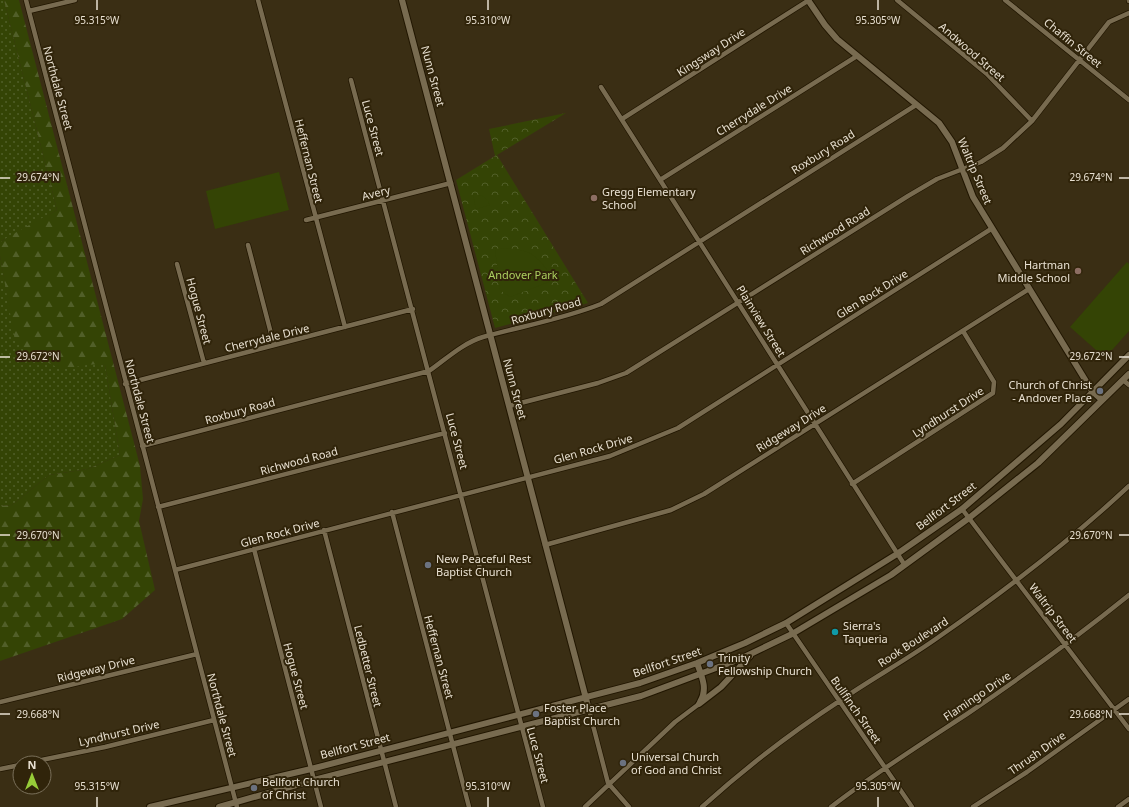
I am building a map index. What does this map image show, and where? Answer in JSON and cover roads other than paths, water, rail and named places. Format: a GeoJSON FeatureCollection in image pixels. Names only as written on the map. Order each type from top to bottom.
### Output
{"type":"FeatureCollection","features":[{"type":"Feature","properties":{"kind":"main road","name":"Nunn Street"},"geometry":{"type":"LineString","coordinates":[[402,0],[589,710]]}},
{"type":"Feature","properties":{"kind":"main road","name":"Waltrip Street"},"geometry":{"type":"LineString","coordinates":[[809,0],[825,25],[857,56],[939,123],[952,142],[973,197],[991,229],[1092,391],[1102,400]]}},
{"type":"Feature","properties":{"kind":"main road","name":"Bellfort Street"},"geometry":{"type":"LineString","coordinates":[[150,807],[212,791],[232,788],[311,769],[640,683],[697,663],[745,643],[786,622],[897,554],[962,509],[1030,453],[1129,355]]}},
{"type":"Feature","properties":{"kind":"main road","name":"Bellfort Street"},"geometry":{"type":"LineString","coordinates":[[219,807],[236,804],[314,780],[641,696],[701,674],[792,634],[891,575],[904,564],[969,518],[1038,463],[1129,374]]}},
{"type":"Feature","properties":{"kind":"main road"},"geometry":{"type":"LineString","coordinates":[[1030,453],[1038,463]]}},
{"type":"Feature","properties":{"kind":"main road"},"geometry":{"type":"LineString","coordinates":[[699,704],[715,692],[758,650]]}},
{"type":"Feature","properties":{"kind":"main road"},"geometry":{"type":"LineString","coordinates":[[697,663],[705,686],[710,692],[715,692]]}},
{"type":"Feature","properties":{"kind":"main road"},"geometry":{"type":"LineString","coordinates":[[699,704],[704,696],[705,686]]}},
{"type":"Feature","properties":{"kind":"street","name":"Northdale Street"},"geometry":{"type":"LineString","coordinates":[[26,0],[125,384],[236,804]]}},
{"type":"Feature","properties":{"kind":"street"},"geometry":{"type":"LineString","coordinates":[[29,11],[75,0]]}},
{"type":"Feature","properties":{"kind":"street","name":"Heffernan Street"},"geometry":{"type":"LineString","coordinates":[[258,0],[314,218],[345,327]]}},
{"type":"Feature","properties":{"kind":"street","name":"Kingsway Drive"},"geometry":{"type":"LineString","coordinates":[[622,119],[809,0]]}},
{"type":"Feature","properties":{"kind":"street","name":"Andwood Street"},"geometry":{"type":"LineString","coordinates":[[897,0],[987,74],[1032,121]]}},
{"type":"Feature","properties":{"kind":"street","name":"Chaffin Street"},"geometry":{"type":"LineString","coordinates":[[1005,0],[1129,100]]}},
{"type":"Feature","properties":{"kind":"street","name":"Richwood Road"},"geometry":{"type":"LineString","coordinates":[[509,406],[598,383],[626,373],[908,196],[937,179],[963,170],[987,159],[1003,148],[1032,121],[1109,22],[1129,13]]}},
{"type":"Feature","properties":{"kind":"street","name":"Cherrydale Drive"},"geometry":{"type":"LineString","coordinates":[[660,180],[857,56]]}},
{"type":"Feature","properties":{"kind":"street","name":"Luce Street"},"geometry":{"type":"LineString","coordinates":[[351,80],[413,309],[543,807]]}},
{"type":"Feature","properties":{"kind":"street","name":"Plainview Street"},"geometry":{"type":"LineString","coordinates":[[602,87],[904,564]]}},
{"type":"Feature","properties":{"kind":"street","name":"Roxbury Road"},"geometry":{"type":"LineString","coordinates":[[142,446],[429,371],[467,345],[491,336],[577,313],[601,304],[916,104]]}},
{"type":"Feature","properties":{"kind":"street","name":"Avery"},"geometry":{"type":"LineString","coordinates":[[306,220],[450,184]]}},
{"type":"Feature","properties":{"kind":"street","name":"Glen Rock Drive"},"geometry":{"type":"LineString","coordinates":[[175,570],[610,456],[648,442],[678,428],[991,229]]}},
{"type":"Feature","properties":{"kind":"street"},"geometry":{"type":"LineString","coordinates":[[248,245],[274,345]]}},
{"type":"Feature","properties":{"kind":"street","name":"Hogue Street"},"geometry":{"type":"LineString","coordinates":[[177,264],[204,363]]}},
{"type":"Feature","properties":{"kind":"street","name":"Ridgeway Drive"},"geometry":{"type":"LineString","coordinates":[[545,545],[671,510],[704,494],[1029,289]]}},
{"type":"Feature","properties":{"kind":"street","name":"Cherrydale Drive"},"geometry":{"type":"LineString","coordinates":[[125,384],[413,309]]}},
{"type":"Feature","properties":{"kind":"street","name":"Lyndhurst Drive"},"geometry":{"type":"LineString","coordinates":[[852,484],[993,393],[994,382],[963,331]]}},
{"type":"Feature","properties":{"kind":"street"},"geometry":{"type":"LineString","coordinates":[[1123,380],[1129,385]]}},
{"type":"Feature","properties":{"kind":"street","name":"Richwood Road"},"geometry":{"type":"LineString","coordinates":[[158,508],[445,433]]}},
{"type":"Feature","properties":{"kind":"street","name":"Rook Boulevard"},"geometry":{"type":"LineString","coordinates":[[702,807],[740,774],[839,701],[939,637],[1016,582],[1075,534],[1129,486]]}},
{"type":"Feature","properties":{"kind":"street","name":"Waltrip Street"},"geometry":{"type":"LineString","coordinates":[[962,509],[1129,729]]}},
{"type":"Feature","properties":{"kind":"street","name":"Heffernan Street"},"geometry":{"type":"LineString","coordinates":[[392,512],[469,807]]}},
{"type":"Feature","properties":{"kind":"street","name":"Ledbetter Street"},"geometry":{"type":"LineString","coordinates":[[324,530],[383,762],[396,807]]}},
{"type":"Feature","properties":{"kind":"street","name":"Hogue Street"},"geometry":{"type":"LineString","coordinates":[[254,549],[321,807]]}},
{"type":"Feature","properties":{"kind":"street","name":"Flamingo Drive"},"geometry":{"type":"LineString","coordinates":[[831,807],[885,767],[967,714],[1065,646],[1129,594]]}},
{"type":"Feature","properties":{"kind":"street","name":"Bullfinch Street"},"geometry":{"type":"LineString","coordinates":[[786,622],[792,634],[912,807]]}},
{"type":"Feature","properties":{"kind":"street","name":"Ridgeway Drive"},"geometry":{"type":"LineString","coordinates":[[0,702],[197,654]]}},
{"type":"Feature","properties":{"kind":"street","name":"Thrush Drive"},"geometry":{"type":"LineString","coordinates":[[973,807],[1129,699]]}},
{"type":"Feature","properties":{"kind":"street"},"geometry":{"type":"LineString","coordinates":[[585,807],[608,783],[676,722],[699,704]]}},
{"type":"Feature","properties":{"kind":"street","name":"Nunn Street"},"geometry":{"type":"LineString","coordinates":[[589,710],[608,783]]}},
{"type":"Feature","properties":{"kind":"street","name":"Lyndhurst Drive"},"geometry":{"type":"LineString","coordinates":[[52,758],[105,747],[214,720]]}},
{"type":"Feature","properties":{"kind":"street"},"geometry":{"type":"LineString","coordinates":[[0,769],[12,767]]}},
{"type":"Feature","properties":{"kind":"street"},"geometry":{"type":"LineString","coordinates":[[608,783],[629,807]]}},
{"type":"Feature","properties":{"kind":"street"},"geometry":{"type":"LineString","coordinates":[[1118,807],[1129,799]]}},
{"type":"Feature","properties":{"kind":"place","name":"Gregg Elementary School"},"geometry":{"type":"Point","coordinates":[594,198]}},
{"type":"Feature","properties":{"kind":"place","name":"Hartman Middle School"},"geometry":{"type":"Point","coordinates":[1078,271]}},
{"type":"Feature","properties":{"kind":"place","name":"Church of Christ - Andover Place"},"geometry":{"type":"Point","coordinates":[1100,391]}},
{"type":"Feature","properties":{"kind":"place","name":"New Peaceful Rest Baptist Church"},"geometry":{"type":"Point","coordinates":[428,565]}},
{"type":"Feature","properties":{"kind":"place","name":"Sierra's Taqueria"},"geometry":{"type":"Point","coordinates":[835,632]}},
{"type":"Feature","properties":{"kind":"place","name":"Trinity Fellowship Church"},"geometry":{"type":"Point","coordinates":[710,664]}},
{"type":"Feature","properties":{"kind":"place","name":"Foster Place Baptist Church"},"geometry":{"type":"Point","coordinates":[536,714]}},
{"type":"Feature","properties":{"kind":"place","name":"Universal Church of God and Christ"},"geometry":{"type":"Point","coordinates":[623,763]}},
{"type":"Feature","properties":{"kind":"place","name":"Bellfort Church of Christ"},"geometry":{"type":"Point","coordinates":[254,788]}},
{"type":"Feature","properties":{"kind":"park label","name":"Andover Park"},"geometry":{"type":"Point","coordinates":[523,275]}}]}
